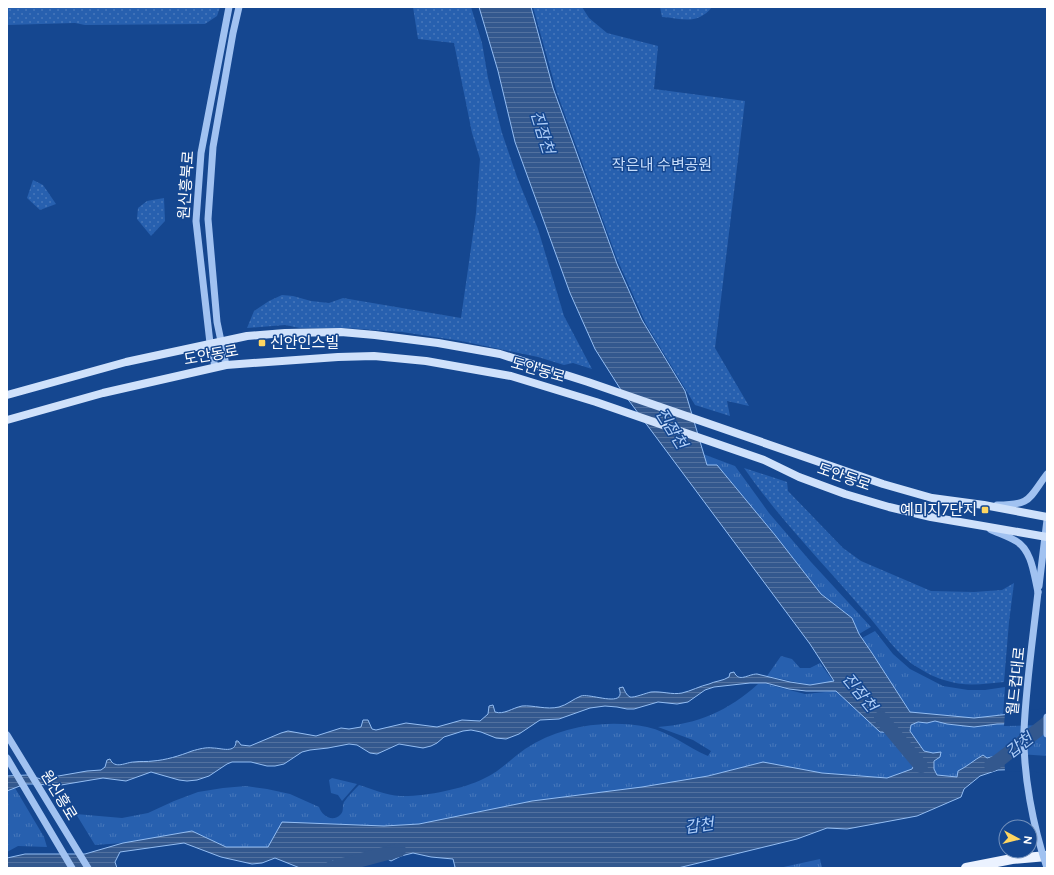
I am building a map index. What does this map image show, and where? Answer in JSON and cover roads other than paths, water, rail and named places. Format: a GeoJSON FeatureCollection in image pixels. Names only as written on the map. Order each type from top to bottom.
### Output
{"type":"FeatureCollection","features":[{"type":"Feature","properties":{"kind":"main road","name":"도안동로"},"geometry":{"type":"LineString","coordinates":[[7,395],[126,362],[247,336],[285,333],[341,332],[401,338],[500,354],[588,382],[882,484],[932,498],[984,505],[1047,518]]}},
{"type":"Feature","properties":{"kind":"main road","name":"도안동로"},"geometry":{"type":"LineString","coordinates":[[7,420],[103,393],[226,365],[374,356],[426,361],[511,376],[596,402],[764,460],[799,477],[846,494],[889,507],[932,517],[1046,537]]}},
{"type":"Feature","properties":{"kind":"main road"},"geometry":{"type":"LineString","coordinates":[[966,868],[1012,859],[1047,856]]}},
{"type":"Feature","properties":{"kind":"street","name":"원신흥북로"},"geometry":{"type":"LineString","coordinates":[[215,367],[210,343],[196,221],[201,153],[229,7]]}},
{"type":"Feature","properties":{"kind":"street","name":"원신흥북로"},"geometry":{"type":"LineString","coordinates":[[226,365],[217,322],[208,219],[213,147],[239,7]]}},
{"type":"Feature","properties":{"kind":"street"},"geometry":{"type":"LineString","coordinates":[[984,505],[1021,504],[1028,500],[1047,474]]}},
{"type":"Feature","properties":{"kind":"street","name":"월드컵대로"},"geometry":{"type":"LineString","coordinates":[[1046,868],[1040,847],[1027,778],[1024,732],[1026,700],[1047,518]]}},
{"type":"Feature","properties":{"kind":"street"},"geometry":{"type":"LineString","coordinates":[[984,526],[1016,541],[1022,546],[1027,553],[1032,567],[1038,592]]}},
{"type":"Feature","properties":{"kind":"street"},"geometry":{"type":"LineString","coordinates":[[1047,717],[1047,734]]}},
{"type":"Feature","properties":{"kind":"street","name":"원신흥로"},"geometry":{"type":"LineString","coordinates":[[7,735],[88,868]]}},
{"type":"Feature","properties":{"kind":"street","name":"원신흥로"},"geometry":{"type":"LineString","coordinates":[[7,758],[72,868]]}},
{"type":"Feature","properties":{"kind":"water"},"geometry":{"type":"Polygon","coordinates":[[[479,7],[531,7],[553,88],[617,264],[642,320],[685,391],[707,465],[717,465],[775,535],[821,594],[852,618],[859,634],[910,712],[974,718],[1047,710],[1047,723],[997,724],[974,727],[935,721],[927,723],[918,722],[911,725],[910,731],[924,751],[933,753],[941,752],[940,757],[934,761],[934,769],[937,775],[957,777],[958,771],[983,755],[987,758],[1000,755],[1047,758],[1033,769],[998,770],[980,776],[964,789],[961,797],[917,816],[847,829],[827,828],[797,839],[678,868],[453,868],[455,867],[453,859],[431,857],[413,853],[401,856],[391,861],[375,852],[358,855],[346,861],[332,861],[328,868],[300,868],[275,858],[262,863],[252,864],[221,857],[184,843],[120,852],[115,862],[117,868],[7,868],[7,858],[25,854],[85,854],[123,843],[192,831],[226,847],[268,847],[282,822],[384,826],[419,824],[532,801],[642,787],[708,776],[763,762],[822,773],[887,778],[912,769],[915,763],[901,733],[880,732],[836,691],[806,691],[789,689],[766,683],[750,683],[714,687],[705,690],[688,702],[677,704],[658,702],[634,709],[605,706],[590,708],[559,719],[540,720],[519,734],[506,739],[496,738],[471,730],[444,737],[437,743],[423,748],[399,744],[377,754],[370,753],[357,745],[349,744],[302,752],[284,764],[275,766],[267,766],[251,762],[232,762],[209,776],[197,780],[179,780],[151,772],[126,781],[103,778],[55,786],[25,784],[7,791],[7,776],[27,775],[41,779],[101,770],[105,767],[107,760],[110,759],[115,764],[121,765],[131,762],[172,758],[202,748],[231,749],[234,748],[236,741],[238,741],[241,745],[250,746],[288,731],[316,736],[341,728],[349,729],[361,727],[363,720],[368,720],[372,729],[376,730],[406,723],[437,727],[462,720],[480,721],[488,714],[489,706],[493,705],[495,712],[498,713],[522,706],[554,708],[565,705],[581,696],[607,699],[618,698],[620,694],[619,688],[623,687],[630,697],[651,692],[674,694],[682,693],[729,677],[730,673],[734,672],[738,677],[757,674],[810,685],[834,681],[810,644],[621,390],[595,349],[570,293],[515,142],[498,71],[479,7]]]}},
{"type":"Feature","properties":{"kind":"waterway","name":"진잠천"},"geometry":{"type":"LineString","coordinates":[[881,718],[921,766]]}},
{"type":"Feature","properties":{"kind":"waterway","name":"갑천"},"geometry":{"type":"LineString","coordinates":[[991,765],[1047,723]]}},
{"type":"Feature","properties":{"kind":"waterway","name":"갑천"},"geometry":{"type":"LineString","coordinates":[[331,868],[399,850]]}},
{"type":"Feature","properties":{"kind":"place","name":"신안인스빌"},"geometry":{"type":"Point","coordinates":[262,343]}},
{"type":"Feature","properties":{"kind":"place","name":"예미지7단지"},"geometry":{"type":"Point","coordinates":[985,510]}},
{"type":"Feature","properties":{"kind":"park label","name":"작은내 수변공원"},"geometry":{"type":"Point","coordinates":[662,165]}}]}
